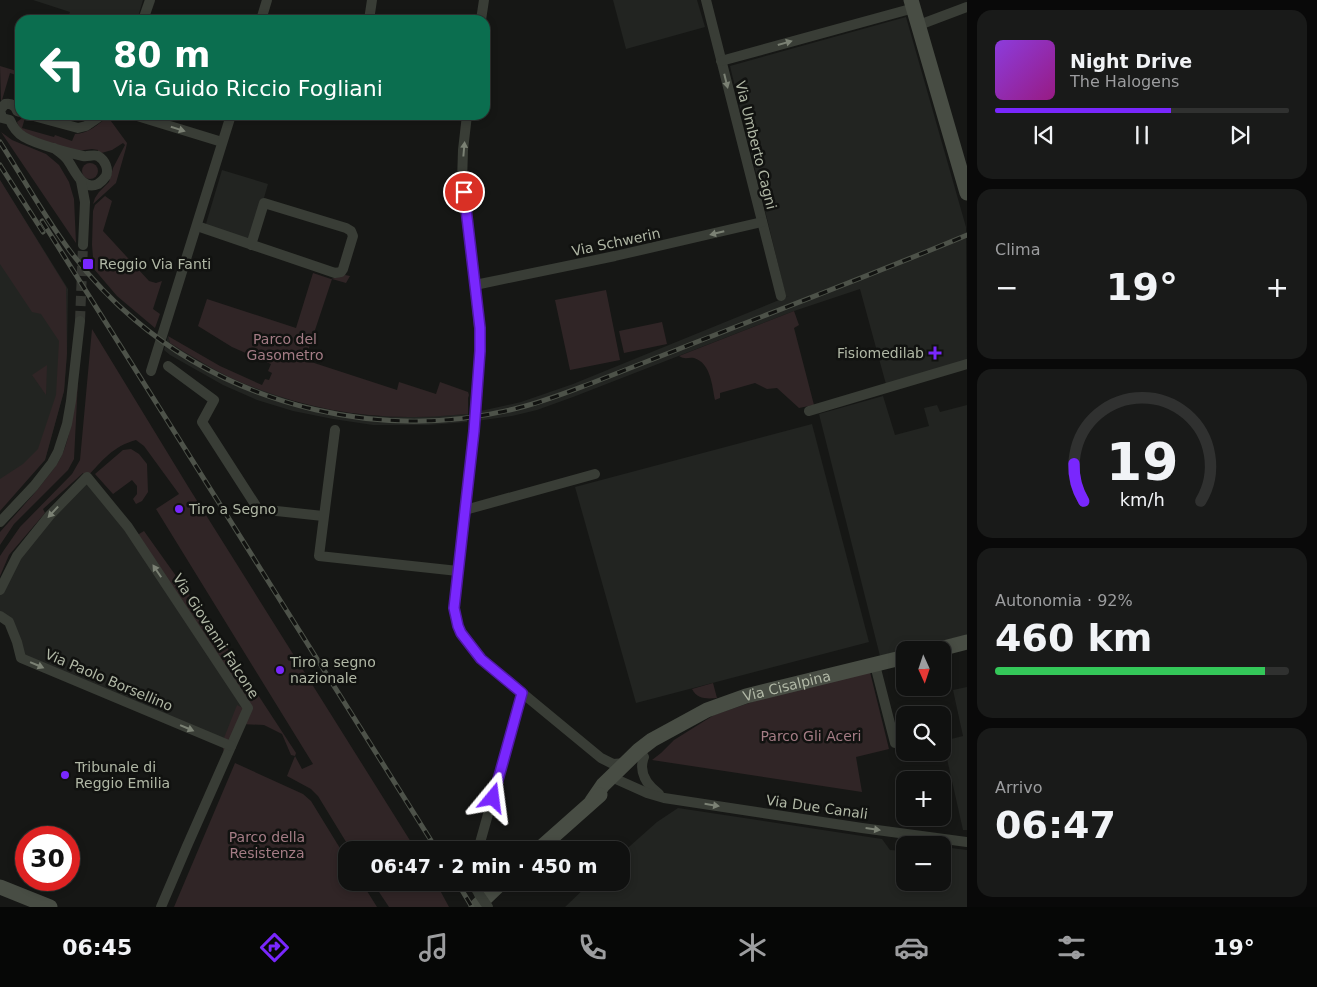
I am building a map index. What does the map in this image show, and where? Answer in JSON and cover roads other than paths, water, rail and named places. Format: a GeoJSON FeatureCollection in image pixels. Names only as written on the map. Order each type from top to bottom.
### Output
{"type":"FeatureCollection","features":[{"type":"Feature","properties":{"kind":"main road"},"geometry":{"type":"LineString","coordinates":[[913,4],[967,193]]}},
{"type":"Feature","properties":{"kind":"main road"},"geometry":{"type":"LineString","coordinates":[[951,646],[967,642]]}},
{"type":"Feature","properties":{"kind":"main road","name":"Via Cisalpina"},"geometry":{"type":"LineString","coordinates":[[548,841],[592,801],[639,750],[652,740],[707,710],[746,696],[896,659]]}},
{"type":"Feature","properties":{"kind":"main road","name":"Via Cisalpina"},"geometry":{"type":"LineString","coordinates":[[612,781],[657,747],[675,728]]}},
{"type":"Feature","properties":{"kind":"main road"},"geometry":{"type":"LineString","coordinates":[[0,887],[50,907]]}},
{"type":"Feature","properties":{"kind":"main road"},"geometry":{"type":"LineString","coordinates":[[477,900],[490,891]]}},
{"type":"Feature","properties":{"kind":"street"},"geometry":{"type":"LineString","coordinates":[[145,15],[150,0]]}},
{"type":"Feature","properties":{"kind":"street"},"geometry":{"type":"LineString","coordinates":[[262,15],[267,0]]}},
{"type":"Feature","properties":{"kind":"street"},"geometry":{"type":"LineString","coordinates":[[370,15],[372,0]]}},
{"type":"Feature","properties":{"kind":"street"},"geometry":{"type":"LineString","coordinates":[[482,15],[484,0]]}},
{"type":"Feature","properties":{"kind":"street","name":"Via Umberto Cagni"},"geometry":{"type":"LineString","coordinates":[[706,0],[781,296]]}},
{"type":"Feature","properties":{"kind":"street"},"geometry":{"type":"LineString","coordinates":[[721,61],[913,4]]}},
{"type":"Feature","properties":{"kind":"street"},"geometry":{"type":"LineString","coordinates":[[919,25],[967,8]]}},
{"type":"Feature","properties":{"kind":"street"},"geometry":{"type":"LineString","coordinates":[[15,108],[10,104],[5,104],[1,108],[0,113],[2,118],[10,120],[24,137],[54,148],[98,157],[106,165],[105,178],[102,182],[95,185],[88,185],[79,177],[65,157],[54,148]]}},
{"type":"Feature","properties":{"kind":"street"},"geometry":{"type":"LineString","coordinates":[[10,120],[15,116]]}},
{"type":"Feature","properties":{"kind":"street"},"geometry":{"type":"LineString","coordinates":[[48,120],[78,128],[86,126],[95,120]]}},
{"type":"Feature","properties":{"kind":"street"},"geometry":{"type":"LineString","coordinates":[[150,120],[222,142]]}},
{"type":"Feature","properties":{"kind":"street"},"geometry":{"type":"LineString","coordinates":[[151,371],[229,120]]}},
{"type":"Feature","properties":{"kind":"street"},"geometry":{"type":"LineString","coordinates":[[466,120],[462,182],[480,328],[480,351],[474,431],[454,608],[458,626],[461,633],[481,659],[601,758],[613,764],[626,763]]}},
{"type":"Feature","properties":{"kind":"street"},"geometry":{"type":"LineString","coordinates":[[84,245],[85,205],[78,164],[86,156]]}},
{"type":"Feature","properties":{"kind":"street"},"geometry":{"type":"LineString","coordinates":[[85,205],[95,185]]}},
{"type":"Feature","properties":{"kind":"street"},"geometry":{"type":"LineString","coordinates":[[197,226],[251,246],[337,273],[343,269],[353,236],[346,228],[264,203],[251,246]]}},
{"type":"Feature","properties":{"kind":"street","name":"Via Schwerin"},"geometry":{"type":"LineString","coordinates":[[475,285],[571,266],[762,222]]}},
{"type":"Feature","properties":{"kind":"street"},"geometry":{"type":"LineString","coordinates":[[0,520],[34,486],[58,452],[71,401],[80,321]]}},
{"type":"Feature","properties":{"kind":"street"},"geometry":{"type":"LineString","coordinates":[[809,411],[967,364]]}},
{"type":"Feature","properties":{"kind":"street"},"geometry":{"type":"LineString","coordinates":[[168,366],[214,400],[202,422],[258,509],[324,516]]}},
{"type":"Feature","properties":{"kind":"street"},"geometry":{"type":"LineString","coordinates":[[334,430],[319,556],[458,571]]}},
{"type":"Feature","properties":{"kind":"street"},"geometry":{"type":"LineString","coordinates":[[464,510],[595,474]]}},
{"type":"Feature","properties":{"kind":"street","name":"Via Giovanni Falcone"},"geometry":{"type":"LineString","coordinates":[[0,590],[16,556],[50,515],[86,477],[128,527],[248,708],[161,907]]}},
{"type":"Feature","properties":{"kind":"street","name":"Via Paolo Borsellino"},"geometry":{"type":"LineString","coordinates":[[0,616],[9,622],[21,658],[231,746]]}},
{"type":"Feature","properties":{"kind":"street"},"geometry":{"type":"LineString","coordinates":[[875,665],[896,743]]}},
{"type":"Feature","properties":{"kind":"street"},"geometry":{"type":"LineString","coordinates":[[481,841],[522,693]]}},
{"type":"Feature","properties":{"kind":"street"},"geometry":{"type":"LineString","coordinates":[[644,757],[641,763],[646,780],[650,787],[664,798]]}},
{"type":"Feature","properties":{"kind":"street"},"geometry":{"type":"LineString","coordinates":[[601,758],[605,772],[612,781]]}},
{"type":"Feature","properties":{"kind":"street","name":"Via Due Canali"},"geometry":{"type":"LineString","coordinates":[[612,781],[664,798],[967,842]]}},
{"type":"Feature","properties":{"kind":"street"},"geometry":{"type":"LineString","coordinates":[[477,900],[488,907]]}},
{"type":"Feature","properties":{"kind":"tunnel"},"geometry":{"type":"LineString","coordinates":[[80,321],[83,245]]}},
{"type":"Feature","properties":{"kind":"railway"},"geometry":{"type":"LineString","coordinates":[[0,142],[60,238],[100,287],[135,320],[176,350],[220,376],[267,395],[316,410],[366,418],[417,421],[468,418],[537,403],[967,235]]}},
{"type":"Feature","properties":{"kind":"railway"},"geometry":{"type":"LineString","coordinates":[[0,165],[43,232]]}},
{"type":"Feature","properties":{"kind":"railway"},"geometry":{"type":"LineString","coordinates":[[42,221],[431,841]]}},
{"type":"Feature","properties":{"kind":"railway"},"geometry":{"type":"LineString","coordinates":[[462,891],[472,907]]}},
{"type":"Feature","properties":{"kind":"place","name":"Reggio Via Fanti"},"geometry":{"type":"Point","coordinates":[88,264]}},
{"type":"Feature","properties":{"kind":"place","name":"Fisiomedilab"},"geometry":{"type":"Point","coordinates":[935,353]}},
{"type":"Feature","properties":{"kind":"place","name":"Tiro a Segno"},"geometry":{"type":"Point","coordinates":[179,509]}},
{"type":"Feature","properties":{"kind":"place","name":"Tiro a segno nazionale"},"geometry":{"type":"Point","coordinates":[280,670]}},
{"type":"Feature","properties":{"kind":"place","name":"Tribunale di Reggio Emilia"},"geometry":{"type":"Point","coordinates":[65,775]}},
{"type":"Feature","properties":{"kind":"park label","name":"Parco del Gasometro"},"geometry":{"type":"Point","coordinates":[285,348]}},
{"type":"Feature","properties":{"kind":"park label","name":"Parco Gli Aceri"},"geometry":{"type":"Point","coordinates":[811,736]}},
{"type":"Feature","properties":{"kind":"park label","name":"Parco della Resistenza"},"geometry":{"type":"Point","coordinates":[267,846]}}]}
